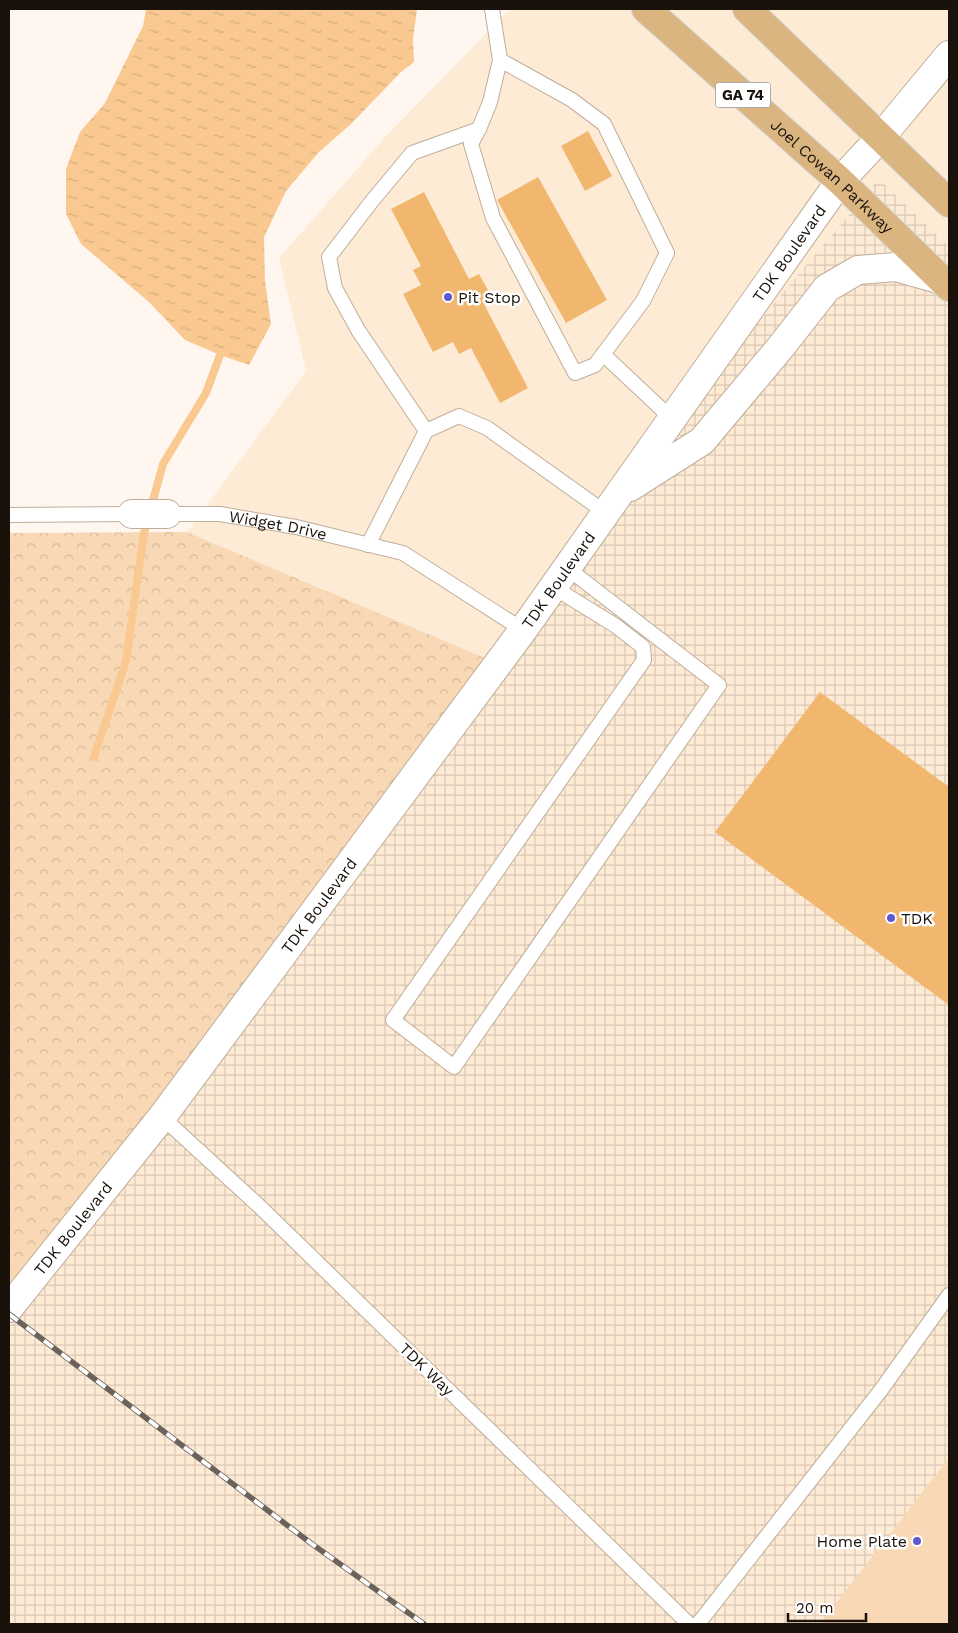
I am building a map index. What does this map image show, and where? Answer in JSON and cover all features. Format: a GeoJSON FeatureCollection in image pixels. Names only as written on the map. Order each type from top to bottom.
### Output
{"type":"FeatureCollection","features":[{"type":"Feature","properties":{"kind":"main road","name":"Joel Cowan Parkway"},"geometry":{"type":"LineString","coordinates":[[646,9],[840,181],[946,283]]}},
{"type":"Feature","properties":{"kind":"main road"},"geometry":{"type":"LineString","coordinates":[[747,9],[949,203]]}},
{"type":"Feature","properties":{"kind":"street","name":"TDK Boulevard"},"geometry":{"type":"LineString","coordinates":[[9,1308],[162,1117],[523,630],[840,181],[881,136],[949,55]]}},
{"type":"Feature","properties":{"kind":"street","name":"TDK Boulevard"},"geometry":{"type":"LineString","coordinates":[[612,504],[702,441],[780,348],[827,288],[858,270],[896,267],[946,283]]}},
{"type":"Feature","properties":{"kind":"street","name":"Widget Drive"},"geometry":{"type":"LineString","coordinates":[[132,514],[167,514]]}},
{"type":"Feature","properties":{"kind":"lane"},"geometry":{"type":"LineString","coordinates":[[492,9],[500,60],[490,102],[479,130],[471,144],[493,218],[575,373],[595,365],[642,301],[667,253],[604,124],[572,100],[500,60]]}},
{"type":"Feature","properties":{"kind":"lane"},"geometry":{"type":"LineString","coordinates":[[426,431],[358,330],[335,288],[329,257],[412,153],[479,130]]}},
{"type":"Feature","properties":{"kind":"lane"},"geometry":{"type":"LineString","coordinates":[[603,354],[672,419]]}},
{"type":"Feature","properties":{"kind":"lane"},"geometry":{"type":"LineString","coordinates":[[368,545],[426,431],[459,416],[486,428],[612,504]]}},
{"type":"Feature","properties":{"kind":"lane","name":"Widget Drive"},"geometry":{"type":"LineString","coordinates":[[9,514],[132,514]]}},
{"type":"Feature","properties":{"kind":"lane","name":"Widget Drive"},"geometry":{"type":"LineString","coordinates":[[167,514],[220,514],[296,527],[403,553],[523,630]]}},
{"type":"Feature","properties":{"kind":"lane"},"geometry":{"type":"LineString","coordinates":[[560,577],[719,685],[454,1067],[393,1020],[644,660],[643,647],[560,577]]}},
{"type":"Feature","properties":{"kind":"lane","name":"TDK Way"},"geometry":{"type":"LineString","coordinates":[[162,1117],[258,1205],[689,1624]]}},
{"type":"Feature","properties":{"kind":"lane"},"geometry":{"type":"LineString","coordinates":[[698,1624],[880,1390],[949,1295]]}},
{"type":"Feature","properties":{"kind":"shaded area"},"geometry":{"type":"Polygon","coordinates":[[[510,9],[949,9],[949,247],[879,180],[485,658],[187,532],[306,371],[279,258],[385,137],[510,9]]]}},
{"type":"Feature","properties":{"kind":"shaded area"},"geometry":{"type":"Polygon","coordinates":[[[879,179],[949,247],[949,1624],[9,1624],[9,1308],[503,634],[615,492],[879,179]]]}},
{"type":"Feature","properties":{"kind":"green space"},"geometry":{"type":"Polygon","coordinates":[[[187,532],[485,658],[9,1308],[9,533],[187,532]]]}},
{"type":"Feature","properties":{"kind":"green space","name":"Home Plate"},"geometry":{"type":"Polygon","coordinates":[[[949,1458],[949,1624],[820,1624],[949,1458]]]}},
{"type":"Feature","properties":{"kind":"water"},"geometry":{"type":"Polygon","coordinates":[[[146,9],[417,9],[413,39],[414,62],[401,72],[351,124],[319,152],[286,191],[264,237],[265,281],[271,324],[249,365],[185,340],[149,302],[81,244],[66,214],[66,169],[80,132],[105,103],[143,26],[146,9]]]}},
{"type":"Feature","properties":{"kind":"building"},"geometry":{"type":"Polygon","coordinates":[[[588,131],[612,176],[585,191],[561,146],[588,131]]]}},
{"type":"Feature","properties":{"kind":"building"},"geometry":{"type":"Polygon","coordinates":[[[538,177],[607,300],[566,323],[497,200],[538,177]]]}},
{"type":"Feature","properties":{"kind":"building","name":"Pit Stop"},"geometry":{"type":"Polygon","coordinates":[[[424,192],[469,279],[479,274],[493,299],[484,304],[528,388],[500,403],[471,348],[459,354],[453,342],[433,352],[403,294],[421,285],[413,270],[421,266],[391,209],[424,192]]]}},
{"type":"Feature","properties":{"kind":"building","name":"TDK"},"geometry":{"type":"Polygon","coordinates":[[[820,692],[949,787],[949,1005],[715,832],[820,692]]]}},
{"type":"Feature","properties":{"kind":"waterway"},"geometry":{"type":"LineString","coordinates":[[94,757],[126,661],[144,533],[163,464],[206,393],[220,355]]}},
{"type":"Feature","properties":{"kind":"railway"},"geometry":{"type":"LineString","coordinates":[[9,1314],[312,1544],[424,1624]]}},
{"type":"Feature","properties":{"kind":"place","name":"Pit Stop"},"geometry":{"type":"Point","coordinates":[448,297]}},
{"type":"Feature","properties":{"kind":"place","name":"TDK"},"geometry":{"type":"Point","coordinates":[891,918]}},
{"type":"Feature","properties":{"kind":"place","name":"Home Plate"},"geometry":{"type":"Point","coordinates":[917,1541]}}]}
